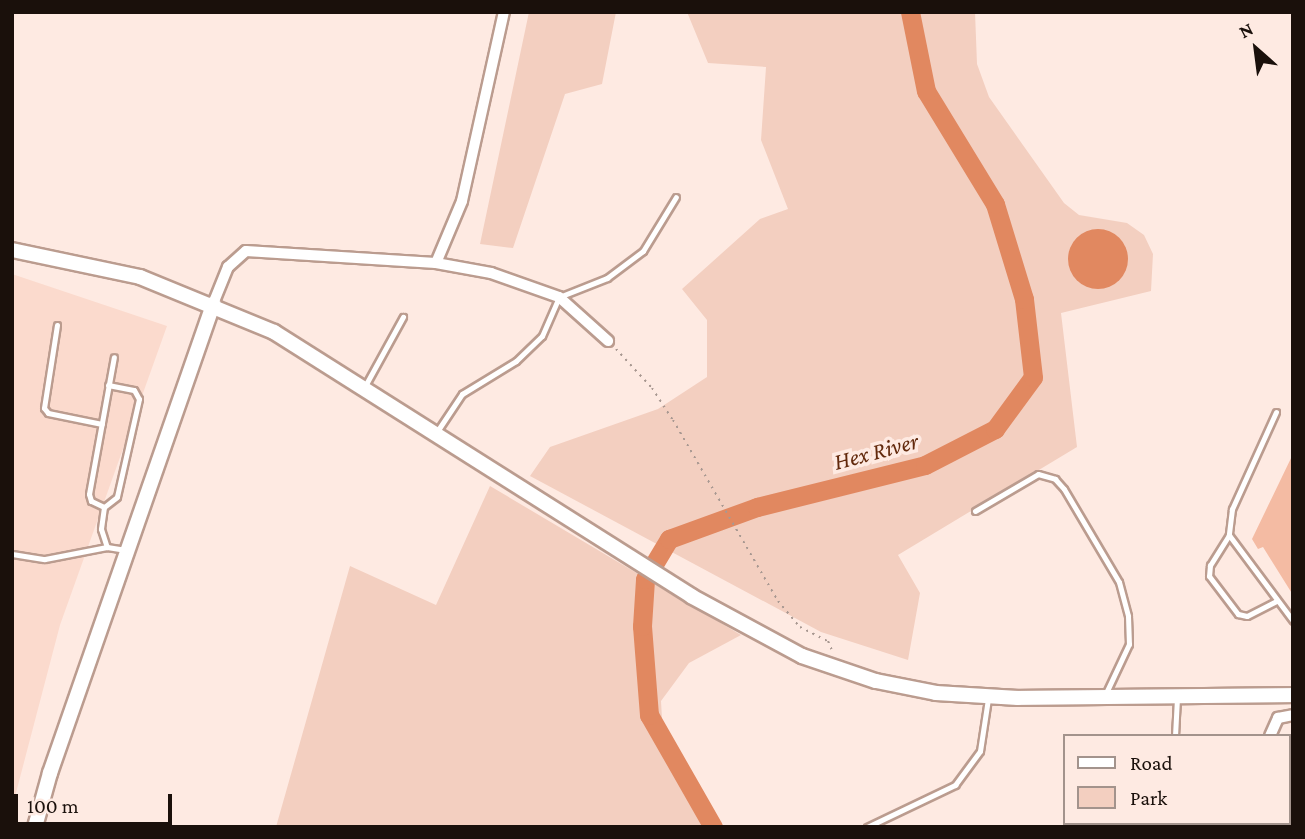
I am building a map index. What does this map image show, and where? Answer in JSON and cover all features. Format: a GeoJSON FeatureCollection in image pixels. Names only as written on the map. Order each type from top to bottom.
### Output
{"type":"FeatureCollection","features":[{"type":"Feature","properties":{"kind":"main road"},"geometry":{"type":"LineString","coordinates":[[12,250],[140,277],[213,304],[300,347],[691,596],[777,644],[841,670],[905,689],[989,696],[1293,695]]}},
{"type":"Feature","properties":{"kind":"main road"},"geometry":{"type":"LineString","coordinates":[[36,827],[50,773],[213,304]]}},
{"type":"Feature","properties":{"kind":"street"},"geometry":{"type":"LineString","coordinates":[[436,263],[462,201],[503,12]]}},
{"type":"Feature","properties":{"kind":"street"},"geometry":{"type":"LineString","coordinates":[[213,304],[228,267],[246,251],[436,263],[491,273],[559,297],[608,341]]}},
{"type":"Feature","properties":{"kind":"street"},"geometry":{"type":"LineString","coordinates":[[1271,734],[1278,718],[1293,715]]}},
{"type":"Feature","properties":{"kind":"lane"},"geometry":{"type":"LineString","coordinates":[[435,435],[462,394],[516,361],[542,336],[559,297],[625,267],[658,232],[676,197]]}},
{"type":"Feature","properties":{"kind":"lane"},"geometry":{"type":"LineString","coordinates":[[363,389],[403,317]]}},
{"type":"Feature","properties":{"kind":"lane"},"geometry":{"type":"LineString","coordinates":[[57,325],[44,408],[48,413],[102,424]]}},
{"type":"Feature","properties":{"kind":"lane"},"geometry":{"type":"LineString","coordinates":[[108,385],[134,390],[139,399],[117,497],[112,505],[104,507],[91,501],[89,494],[108,385],[114,357]]}},
{"type":"Feature","properties":{"kind":"lane"},"geometry":{"type":"LineString","coordinates":[[1276,412],[1232,509],[1229,536],[1210,565],[1209,576],[1238,614],[1247,616],[1276,601]]}},
{"type":"Feature","properties":{"kind":"lane"},"geometry":{"type":"LineString","coordinates":[[975,511],[1038,474],[1055,479],[1064,489],[1119,582],[1129,616],[1126,653],[1104,697]]}},
{"type":"Feature","properties":{"kind":"lane"},"geometry":{"type":"LineString","coordinates":[[104,507],[101,529],[107,547]]}},
{"type":"Feature","properties":{"kind":"lane"},"geometry":{"type":"LineString","coordinates":[[1229,536],[1293,621]]}},
{"type":"Feature","properties":{"kind":"lane"},"geometry":{"type":"LineString","coordinates":[[12,554],[62,558],[107,547],[128,550]]}},
{"type":"Feature","properties":{"kind":"lane"},"geometry":{"type":"LineString","coordinates":[[867,827],[955,785],[980,751],[989,696]]}},
{"type":"Feature","properties":{"kind":"lane"},"geometry":{"type":"LineString","coordinates":[[1175,734],[1177,696]]}},
{"type":"Feature","properties":{"kind":"path"},"geometry":{"type":"LineString","coordinates":[[608,341],[652,388],[710,485],[747,554],[800,627],[828,641],[841,670]]}},
{"type":"Feature","properties":{"kind":"shaded area"},"geometry":{"type":"Polygon","coordinates":[[[1098,229],[1115,234],[1123,242],[1128,259],[1123,276],[1115,284],[1098,289],[1081,284],[1073,276],[1068,259],[1073,242],[1081,234],[1098,229]]]}},
{"type":"Feature","properties":{"kind":"shaded area"},"geometry":{"type":"Polygon","coordinates":[[[12,274],[167,326],[60,625],[12,808],[12,274]]]}},
{"type":"Feature","properties":{"kind":"green space"},"geometry":{"type":"Polygon","coordinates":[[[529,12],[616,12],[602,84],[565,94],[513,248],[480,244],[529,12]]]}},
{"type":"Feature","properties":{"kind":"green space"},"geometry":{"type":"Polygon","coordinates":[[[687,12],[975,12],[977,64],[989,97],[1064,203],[1079,215],[1127,223],[1144,235],[1153,254],[1151,291],[1061,313],[1077,447],[898,555],[920,593],[908,660],[821,632],[530,476],[550,447],[658,409],[707,377],[707,320],[682,289],[760,219],[788,209],[761,140],[766,67],[708,63],[687,12]]]}},
{"type":"Feature","properties":{"kind":"green space"},"geometry":{"type":"Polygon","coordinates":[[[490,486],[741,635],[689,663],[661,701],[663,736],[723,827],[276,827],[350,566],[436,605],[490,486]]]}},
{"type":"Feature","properties":{"kind":"building"},"geometry":{"type":"Polygon","coordinates":[[[1293,454],[1293,595],[1263,547],[1258,549],[1252,539],[1293,454]]]}},
{"type":"Feature","properties":{"kind":"waterway","name":"Hex River"},"geometry":{"type":"LineString","coordinates":[[713,827],[649,715],[642,626],[645,579],[669,539],[757,507],[925,465],[995,429],[1033,377],[1024,299],[995,204],[926,91],[910,12]]}}]}
